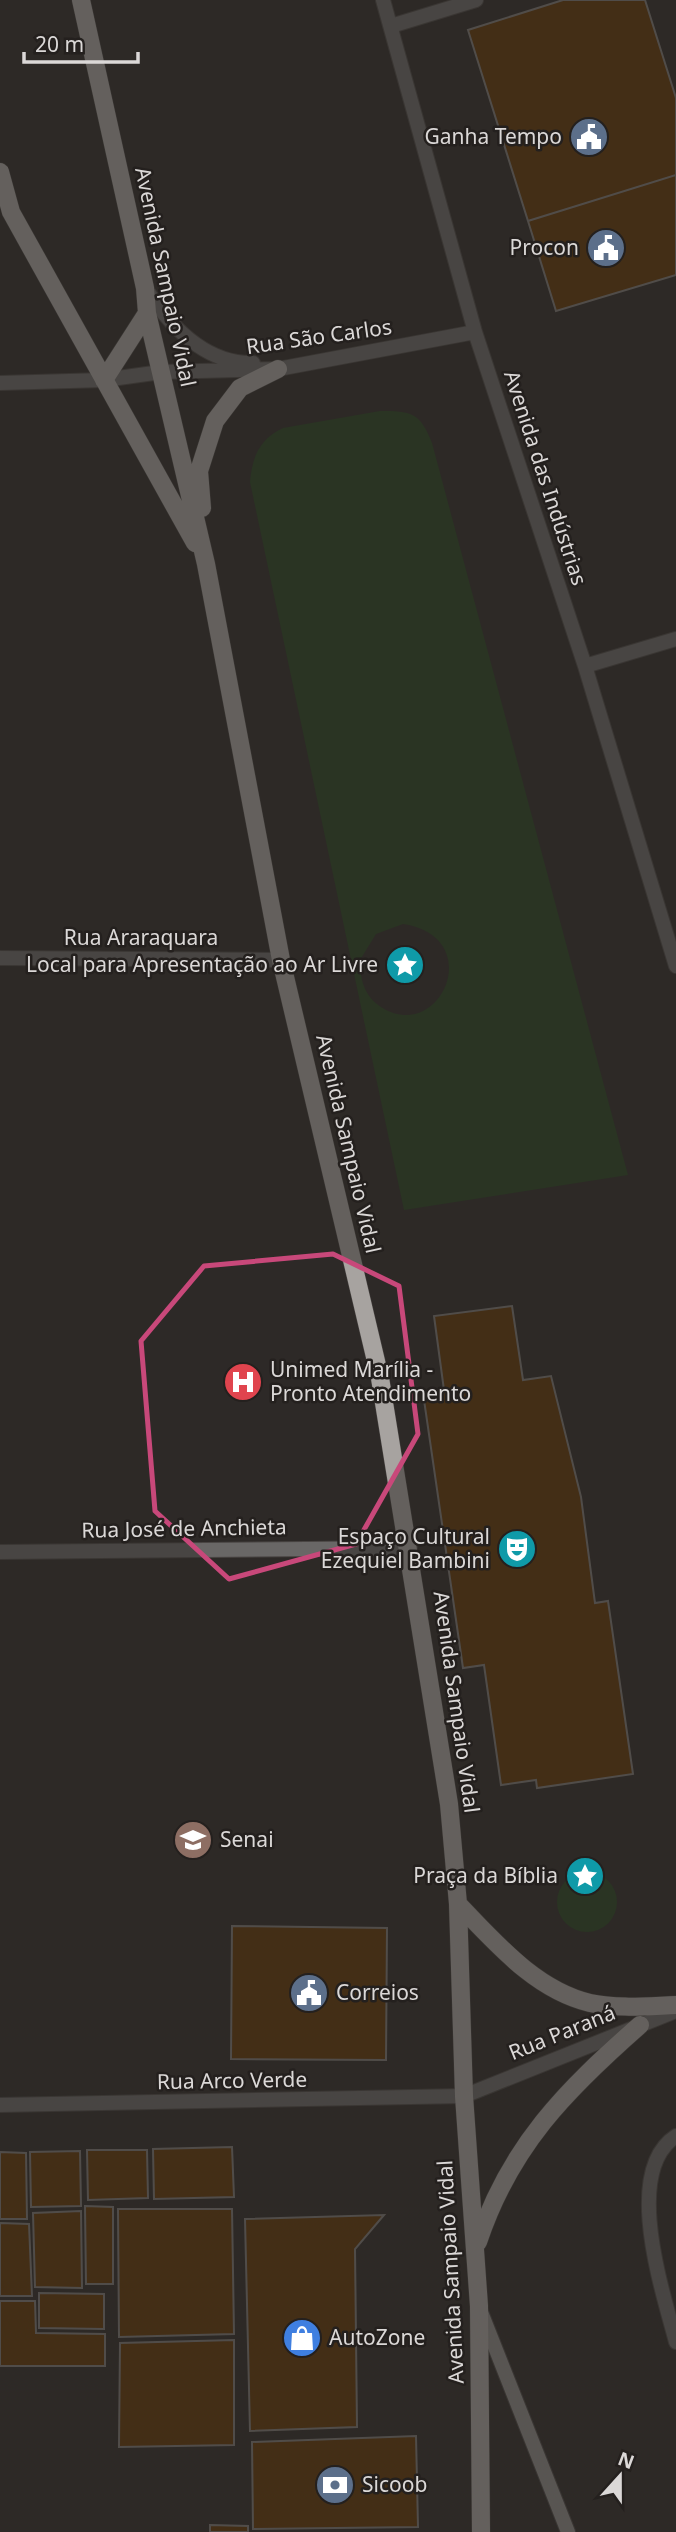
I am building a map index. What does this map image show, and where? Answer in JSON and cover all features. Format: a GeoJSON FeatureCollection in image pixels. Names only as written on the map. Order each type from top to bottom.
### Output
{"type":"FeatureCollection","features":[{"type":"Feature","properties":{"kind":"main road","name":"Avenida Sampaio Vidal"},"geometry":{"type":"LineString","coordinates":[[81,0],[145,288],[147,313],[206,564],[281,960],[380,1378],[410,1548],[449,1804],[458,1904],[464,2096],[479,2306],[481,2532]]}},
{"type":"Feature","properties":{"kind":"main road","name":"Avenida Sampaio Vidal"},"geometry":{"type":"LineString","coordinates":[[0,172],[12,212],[206,564]]}},
{"type":"Feature","properties":{"kind":"main road"},"geometry":{"type":"LineString","coordinates":[[104,380],[147,313]]}},
{"type":"Feature","properties":{"kind":"main road"},"geometry":{"type":"LineString","coordinates":[[206,564],[199,471],[205,447],[215,421],[240,388],[278,369]]}},
{"type":"Feature","properties":{"kind":"main road"},"geometry":{"type":"LineString","coordinates":[[458,1904],[519,1964],[563,1993],[590,2003],[634,2007],[676,2005]]}},
{"type":"Feature","properties":{"kind":"main road"},"geometry":{"type":"LineString","coordinates":[[475,2252],[491,2204],[529,2138],[583,2075],[640,2025]]}},
{"type":"Feature","properties":{"kind":"main road"},"geometry":{"type":"LineString","coordinates":[[479,2306],[568,2532]]}},
{"type":"Feature","properties":{"kind":"street","name":"Avenida das Indústrias"},"geometry":{"type":"LineString","coordinates":[[383,0],[475,332],[585,666],[676,966]]}},
{"type":"Feature","properties":{"kind":"street"},"geometry":{"type":"LineString","coordinates":[[391,26],[476,0]]}},
{"type":"Feature","properties":{"kind":"street"},"geometry":{"type":"LineString","coordinates":[[145,288],[164,317],[187,339],[215,355],[249,363],[370,352]]}},
{"type":"Feature","properties":{"kind":"street","name":"Rua São Carlos"},"geometry":{"type":"LineString","coordinates":[[0,383],[104,380],[162,372],[278,369],[475,332]]}},
{"type":"Feature","properties":{"kind":"street"},"geometry":{"type":"LineString","coordinates":[[585,666],[676,639]]}},
{"type":"Feature","properties":{"kind":"street","name":"Rua Araraquara"},"geometry":{"type":"LineString","coordinates":[[0,958],[281,960]]}},
{"type":"Feature","properties":{"kind":"street","name":"Rua José de Anchieta"},"geometry":{"type":"LineString","coordinates":[[0,1552],[410,1548]]}},
{"type":"Feature","properties":{"kind":"street","name":"Rua Paraná"},"geometry":{"type":"LineString","coordinates":[[464,2096],[676,2011]]}},
{"type":"Feature","properties":{"kind":"street","name":"Rua Arco Verde"},"geometry":{"type":"LineString","coordinates":[[0,2105],[464,2096]]}},
{"type":"Feature","properties":{"kind":"street"},"geometry":{"type":"LineString","coordinates":[[676,2136],[661,2147],[651,2174],[651,2243],[676,2343]]}},
{"type":"Feature","properties":{"kind":"highlighted area"},"geometry":{"type":"Polygon","coordinates":[[[333,1254],[399,1286],[418,1434],[356,1544],[229,1579],[155,1511],[141,1341],[204,1266],[333,1254]]]}},
{"type":"Feature","properties":{"kind":"green space"},"geometry":{"type":"Polygon","coordinates":[[[391,411],[413,415],[428,433],[628,1175],[404,1210],[250,482],[258,450],[268,438],[283,428],[391,411]],[[403,924],[376,934],[360,960],[362,980],[375,1003],[402,1015],[421,1012],[436,1001],[446,985],[449,966],[444,948],[429,933],[403,924]]]}},
{"type":"Feature","properties":{"kind":"green space"},"geometry":{"type":"Polygon","coordinates":[[[587,1872],[608,1881],[617,1902],[608,1923],[587,1932],[566,1923],[557,1902],[566,1881],[587,1872]]]}},
{"type":"Feature","properties":{"kind":"building","name":"Ganha Tempo"},"geometry":{"type":"Polygon","coordinates":[[[563,0],[645,0],[676,98],[676,175],[528,221],[468,30],[563,0]]]}},
{"type":"Feature","properties":{"kind":"building","name":"Procon"},"geometry":{"type":"Polygon","coordinates":[[[676,175],[676,275],[556,311],[528,221],[676,175]]]}},
{"type":"Feature","properties":{"kind":"building","name":"Espaço Cultural Ezequiel Bambini"},"geometry":{"type":"Polygon","coordinates":[[[512,1306],[523,1380],[551,1376],[581,1497],[595,1603],[608,1601],[633,1774],[537,1788],[536,1780],[501,1785],[484,1665],[463,1668],[423,1393],[444,1390],[434,1316],[512,1306]]]}},
{"type":"Feature","properties":{"kind":"building","name":"Correios"},"geometry":{"type":"Polygon","coordinates":[[[232,1926],[387,1928],[386,2060],[231,2059],[232,1926]]]}},
{"type":"Feature","properties":{"kind":"building"},"geometry":{"type":"Polygon","coordinates":[[[232,2147],[234,2197],[154,2199],[153,2149],[232,2147]]]}},
{"type":"Feature","properties":{"kind":"building"},"geometry":{"type":"Polygon","coordinates":[[[87,2150],[147,2150],[148,2198],[88,2200],[87,2150]]]}},
{"type":"Feature","properties":{"kind":"building"},"geometry":{"type":"Polygon","coordinates":[[[80,2151],[81,2206],[31,2207],[30,2152],[80,2151]]]}},
{"type":"Feature","properties":{"kind":"building"},"geometry":{"type":"Polygon","coordinates":[[[0,2152],[26,2153],[27,2219],[0,2219],[0,2152]]]}},
{"type":"Feature","properties":{"kind":"building"},"geometry":{"type":"Polygon","coordinates":[[[85,2206],[113,2207],[113,2284],[86,2284],[85,2206]]]}},
{"type":"Feature","properties":{"kind":"building"},"geometry":{"type":"Polygon","coordinates":[[[118,2209],[232,2209],[234,2334],[119,2337],[118,2209]]]}},
{"type":"Feature","properties":{"kind":"building"},"geometry":{"type":"Polygon","coordinates":[[[81,2211],[82,2288],[35,2287],[33,2213],[81,2211]]]}},
{"type":"Feature","properties":{"kind":"building","name":"AutoZone"},"geometry":{"type":"Polygon","coordinates":[[[384,2215],[355,2249],[357,2427],[250,2431],[245,2219],[384,2215]]]}},
{"type":"Feature","properties":{"kind":"building"},"geometry":{"type":"Polygon","coordinates":[[[0,2223],[29,2224],[32,2296],[0,2296],[0,2223]]]}},
{"type":"Feature","properties":{"kind":"building"},"geometry":{"type":"Polygon","coordinates":[[[39,2293],[104,2294],[104,2329],[39,2328],[39,2293]]]}},
{"type":"Feature","properties":{"kind":"building"},"geometry":{"type":"Polygon","coordinates":[[[0,2301],[35,2301],[36,2333],[105,2334],[105,2366],[0,2366],[0,2301]]]}},
{"type":"Feature","properties":{"kind":"building"},"geometry":{"type":"Polygon","coordinates":[[[234,2340],[234,2445],[119,2447],[120,2343],[234,2340]]]}},
{"type":"Feature","properties":{"kind":"building","name":"Sicoob"},"geometry":{"type":"Polygon","coordinates":[[[416,2436],[418,2527],[253,2529],[252,2442],[416,2436]]]}},
{"type":"Feature","properties":{"kind":"building"},"geometry":{"type":"Polygon","coordinates":[[[210,2525],[248,2526],[248,2532],[210,2532],[210,2525]]]}},
{"type":"Feature","properties":{"kind":"place","name":"Ganha Tempo"},"geometry":{"type":"Point","coordinates":[589,137]}},
{"type":"Feature","properties":{"kind":"place","name":"Procon"},"geometry":{"type":"Point","coordinates":[606,248]}},
{"type":"Feature","properties":{"kind":"place","name":"Local para Apresentação ao Ar Livre"},"geometry":{"type":"Point","coordinates":[405,965]}},
{"type":"Feature","properties":{"kind":"place","name":"Unimed Marília - Pronto Atendimento"},"geometry":{"type":"Point","coordinates":[243,1382]}},
{"type":"Feature","properties":{"kind":"place","name":"Espaço Cultural Ezequiel Bambini"},"geometry":{"type":"Point","coordinates":[517,1549]}},
{"type":"Feature","properties":{"kind":"place","name":"Senai"},"geometry":{"type":"Point","coordinates":[193,1840]}},
{"type":"Feature","properties":{"kind":"place","name":"Praça da Bíblia"},"geometry":{"type":"Point","coordinates":[585,1876]}},
{"type":"Feature","properties":{"kind":"place","name":"Correios"},"geometry":{"type":"Point","coordinates":[309,1993]}},
{"type":"Feature","properties":{"kind":"place","name":"AutoZone"},"geometry":{"type":"Point","coordinates":[302,2338]}},
{"type":"Feature","properties":{"kind":"place","name":"Sicoob"},"geometry":{"type":"Point","coordinates":[335,2485]}}]}
